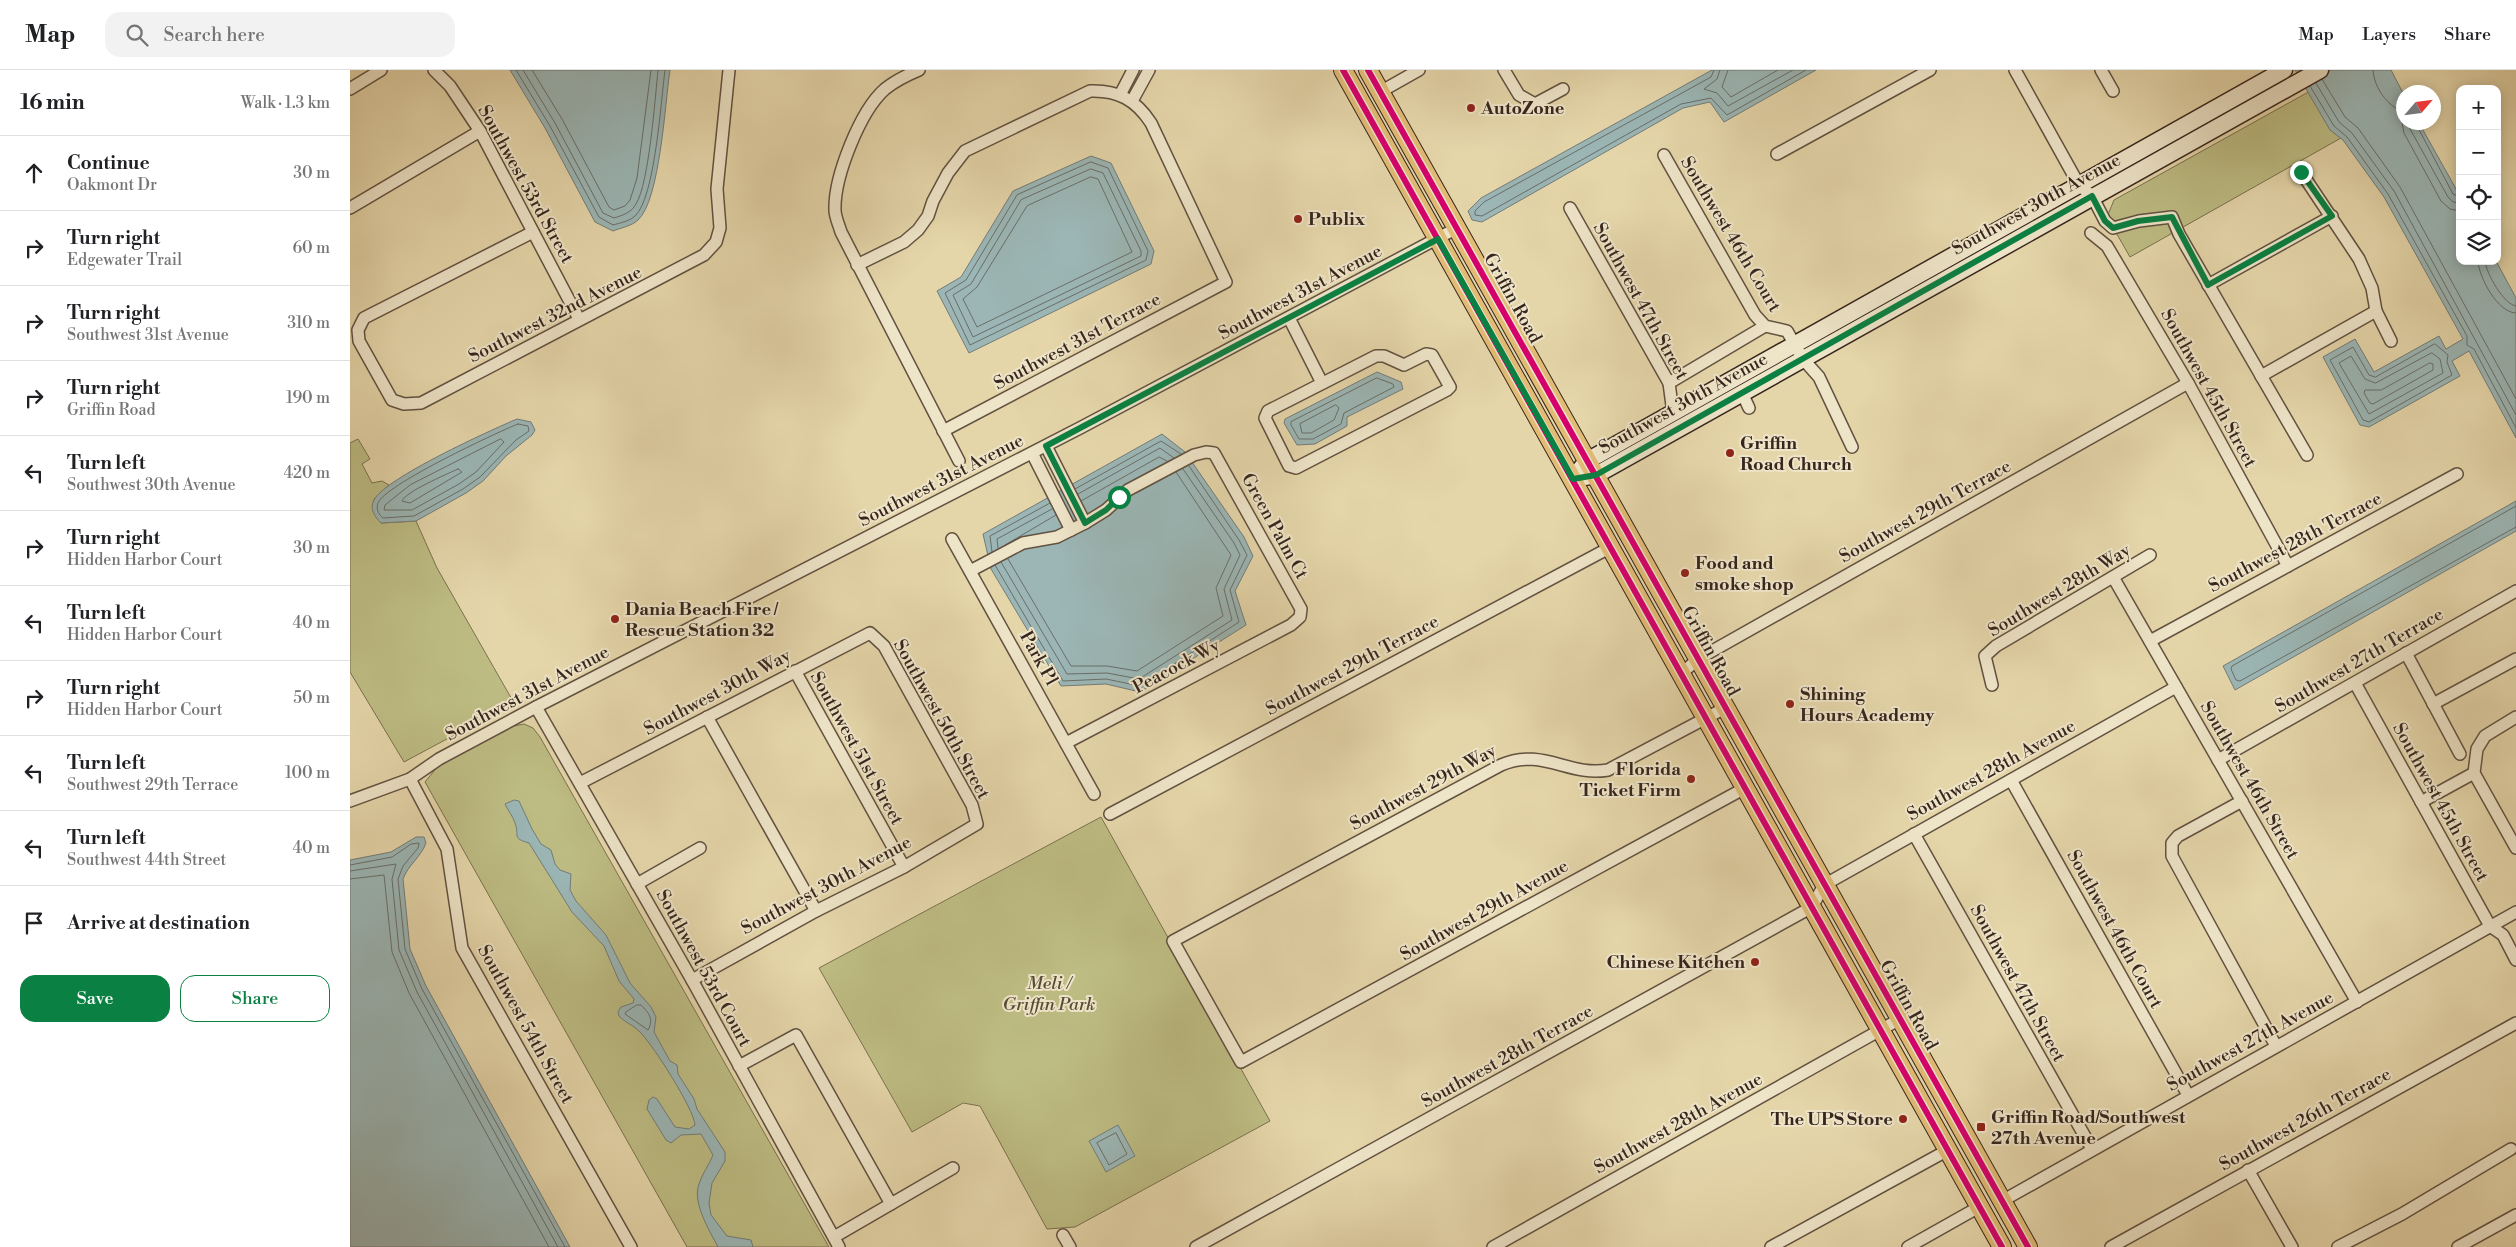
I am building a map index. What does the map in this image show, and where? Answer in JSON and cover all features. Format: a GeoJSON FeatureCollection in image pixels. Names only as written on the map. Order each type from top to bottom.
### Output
{"type":"FeatureCollection","features":[{"type":"Feature","properties":{"kind":"main road","name":"Griffin Road"},"geometry":{"type":"LineString","coordinates":[[1344,70],[2002,1247]]}},
{"type":"Feature","properties":{"kind":"main road"},"geometry":{"type":"LineString","coordinates":[[1348,70],[1360,83],[1380,92]]}},
{"type":"Feature","properties":{"kind":"main road","name":"Griffin Road"},"geometry":{"type":"LineString","coordinates":[[1368,70],[2028,1247]]}},
{"type":"Feature","properties":{"kind":"main road","name":"Southwest 30th Avenue"},"geometry":{"type":"LineString","coordinates":[[1591,468],[1745,401],[1799,352],[2079,185],[2284,70]]}},
{"type":"Feature","properties":{"kind":"main road","name":"Southwest 30th Avenue"},"geometry":{"type":"LineString","coordinates":[[1573,479],[1673,413],[1799,352],[2092,196],[2320,70]]}},
{"type":"Feature","properties":{"kind":"main road"},"geometry":{"type":"LineString","coordinates":[[1963,1178],[2002,1200]]}},
{"type":"Feature","properties":{"kind":"main road"},"geometry":{"type":"LineString","coordinates":[[1979,1207],[2018,1230]]}},
{"type":"Feature","properties":{"kind":"street"},"geometry":{"type":"LineString","coordinates":[[350,89],[381,70]]}},
{"type":"Feature","properties":{"kind":"street","name":"Southwest 53rd Street"},"geometry":{"type":"LineString","coordinates":[[434,70],[450,86],[480,130],[579,319]]}},
{"type":"Feature","properties":{"kind":"street","name":"Southwest 32nd Avenue"},"geometry":{"type":"LineString","coordinates":[[532,232],[364,318],[358,330],[359,341],[392,400],[404,404],[421,403],[579,319],[642,290],[704,256],[716,242],[720,228],[717,189],[729,70]]}},
{"type":"Feature","properties":{"kind":"street"},"geometry":{"type":"LineString","coordinates":[[919,70],[900,79],[880,95],[864,112],[850,147],[837,192],[835,212],[841,232],[959,461]]}},
{"type":"Feature","properties":{"kind":"street"},"geometry":{"type":"LineString","coordinates":[[1120,94],[1133,70]]}},
{"type":"Feature","properties":{"kind":"street"},"geometry":{"type":"LineString","coordinates":[[858,266],[904,242],[918,230],[928,216],[933,201],[948,173],[965,151],[1090,91],[1106,91],[1120,94],[1132,101],[1149,70]]}},
{"type":"Feature","properties":{"kind":"street"},"geometry":{"type":"LineString","coordinates":[[1380,92],[1418,70]]}},
{"type":"Feature","properties":{"kind":"street"},"geometry":{"type":"LineString","coordinates":[[1504,70],[1519,96],[1535,104],[1563,89]]}},
{"type":"Feature","properties":{"kind":"street"},"geometry":{"type":"LineString","coordinates":[[1777,154],[1930,70]]}},
{"type":"Feature","properties":{"kind":"street"},"geometry":{"type":"LineString","coordinates":[[2016,70],[2079,185],[2092,196],[2105,221],[2113,228],[2138,221],[2172,217],[2208,285],[2307,455]]}},
{"type":"Feature","properties":{"kind":"street"},"geometry":{"type":"LineString","coordinates":[[2101,70],[2113,91]]}},
{"type":"Feature","properties":{"kind":"street","name":"Southwest 31st Terrace"},"geometry":{"type":"LineString","coordinates":[[943,431],[1226,282],[1151,123],[1138,105],[1132,101]]}},
{"type":"Feature","properties":{"kind":"street"},"geometry":{"type":"LineString","coordinates":[[350,208],[480,130]]}},
{"type":"Feature","properties":{"kind":"street","name":"Southwest 46th Court"},"geometry":{"type":"LineString","coordinates":[[1664,155],[1755,315],[1765,326],[1787,331],[1799,352],[1818,378],[1852,447]]}},
{"type":"Feature","properties":{"kind":"street"},"geometry":{"type":"LineString","coordinates":[[2301,172],[2332,216],[2358,259],[2372,288],[2376,311],[2391,341]]}},
{"type":"Feature","properties":{"kind":"street","name":"Southwest 47th Street"},"geometry":{"type":"LineString","coordinates":[[1570,208],[1669,383],[1673,413]]}},
{"type":"Feature","properties":{"kind":"street"},"geometry":{"type":"LineString","coordinates":[[2208,285],[2332,216]]}},
{"type":"Feature","properties":{"kind":"street","name":"Southwest 31st Avenue"},"geometry":{"type":"LineString","coordinates":[[350,801],[410,780],[439,759],[536,707],[1046,446],[1457,228]]}},
{"type":"Feature","properties":{"kind":"street","name":"Southwest 45th Street"},"geometry":{"type":"LineString","coordinates":[[2091,233],[2107,246],[2188,382],[2288,566]]}},
{"type":"Feature","properties":{"kind":"street"},"geometry":{"type":"LineString","coordinates":[[2261,376],[2376,311]]}},
{"type":"Feature","properties":{"kind":"street"},"geometry":{"type":"LineString","coordinates":[[1289,318],[1322,383]]}},
{"type":"Feature","properties":{"kind":"street"},"geometry":{"type":"LineString","coordinates":[[1669,383],[1765,326]]}},
{"type":"Feature","properties":{"kind":"street"},"geometry":{"type":"LineString","coordinates":[[1426,354],[1432,355],[1450,387],[1296,468],[1288,466],[1267,427],[1265,418],[1268,411],[1322,383],[1376,356],[1384,356],[1404,365],[1426,354]]}},
{"type":"Feature","properties":{"kind":"street","name":"Southwest 29th Terrace"},"geometry":{"type":"LineString","coordinates":[[1681,674],[1698,659],[2188,382]]}},
{"type":"Feature","properties":{"kind":"street"},"geometry":{"type":"LineString","coordinates":[[970,571],[1023,543],[1057,536],[1085,523],[1046,446]]}},
{"type":"Feature","properties":{"kind":"street","name":"Green Palm Ct"},"geometry":{"type":"LineString","coordinates":[[1085,523],[1106,510],[1128,490],[1194,455],[1206,452],[1214,453],[1301,609],[1300,617]]}},
{"type":"Feature","properties":{"kind":"street"},"geometry":{"type":"LineString","coordinates":[[1032,453],[1071,530]]}},
{"type":"Feature","properties":{"kind":"street","name":"Southwest 28th Terrace"},"geometry":{"type":"LineString","coordinates":[[2150,641],[2457,474]]}},
{"type":"Feature","properties":{"kind":"street","name":"Park Pl"},"geometry":{"type":"LineString","coordinates":[[952,539],[1094,794]]}},
{"type":"Feature","properties":{"kind":"street","name":"Southwest 29th Terrace"},"geometry":{"type":"LineString","coordinates":[[1110,814],[1611,547]]}},
{"type":"Feature","properties":{"kind":"street","name":"Southwest 28th Way"},"geometry":{"type":"LineString","coordinates":[[1992,685],[1985,656],[1996,646],[2150,555]]}},
{"type":"Feature","properties":{"kind":"street","name":"Southwest 46th Street"},"geometry":{"type":"LineString","coordinates":[[2113,576],[2357,1002]]}},
{"type":"Feature","properties":{"kind":"street","name":"Southwest 27th Terrace"},"geometry":{"type":"LineString","coordinates":[[2218,760],[2516,592]]}},
{"type":"Feature","properties":{"kind":"street","name":"Peacock Wy"},"geometry":{"type":"LineString","coordinates":[[1066,743],[1291,625],[1300,617]]}},
{"type":"Feature","properties":{"kind":"street","name":"Southwest 30th Way"},"geometry":{"type":"LineString","coordinates":[[580,783],[870,633]]}},
{"type":"Feature","properties":{"kind":"street","name":"Southwest 50th Street"},"geometry":{"type":"LineString","coordinates":[[870,633],[884,646],[972,805],[978,824]]}},
{"type":"Feature","properties":{"kind":"street"},"geometry":{"type":"LineString","coordinates":[[2406,654],[2460,754]]}},
{"type":"Feature","properties":{"kind":"street"},"geometry":{"type":"LineString","coordinates":[[2433,704],[2516,659]]}},
{"type":"Feature","properties":{"kind":"street","name":"Southwest 51st Street"},"geometry":{"type":"LineString","coordinates":[[795,671],[904,867]]}},
{"type":"Feature","properties":{"kind":"street","name":"Southwest 45th Street"},"geometry":{"type":"LineString","coordinates":[[2355,683],[2490,926],[2503,935],[2516,960]]}},
{"type":"Feature","properties":{"kind":"street","name":"Southwest 28th Avenue"},"geometry":{"type":"LineString","coordinates":[[1824,885],[2176,686]]}},
{"type":"Feature","properties":{"kind":"street","name":"Southwest 53rd Court"},"geometry":{"type":"LineString","coordinates":[[536,707],[692,980],[837,1242]]}},
{"type":"Feature","properties":{"kind":"street","name":"Southwest 29th Way"},"geometry":{"type":"LineString","coordinates":[[1241,1062],[1173,941],[1506,762],[1536,758],[1590,772],[1608,770],[1725,708]]}},
{"type":"Feature","properties":{"kind":"street"},"geometry":{"type":"LineString","coordinates":[[707,717],[816,911]]}},
{"type":"Feature","properties":{"kind":"street"},"geometry":{"type":"LineString","coordinates":[[2515,843],[2474,773],[2478,749],[2485,736],[2516,717]]}},
{"type":"Feature","properties":{"kind":"street"},"geometry":{"type":"LineString","coordinates":[[2421,802],[2474,773]]}},
{"type":"Feature","properties":{"kind":"street","name":"Southwest 54th Street"},"geometry":{"type":"LineString","coordinates":[[410,780],[447,849],[462,948],[631,1247]]}},
{"type":"Feature","properties":{"kind":"street","name":"Southwest 46th Court"},"geometry":{"type":"LineString","coordinates":[[2011,780],[2188,1095]]}},
{"type":"Feature","properties":{"kind":"street","name":"Southwest 29th Avenue"},"geometry":{"type":"LineString","coordinates":[[1241,1062],[1745,788]]}},
{"type":"Feature","properties":{"kind":"street"},"geometry":{"type":"LineString","coordinates":[[2242,801],[2178,836],[2172,843],[2172,856],[2276,1046]]}},
{"type":"Feature","properties":{"kind":"street","name":"Southwest 30th Avenue"},"geometry":{"type":"LineString","coordinates":[[692,980],[816,911],[904,867],[978,824]]}},
{"type":"Feature","properties":{"kind":"street","name":"Southwest 47th Street"},"geometry":{"type":"LineString","coordinates":[[1914,834],[2092,1149]]}},
{"type":"Feature","properties":{"kind":"street"},"geometry":{"type":"LineString","coordinates":[[637,884],[700,848]]}},
{"type":"Feature","properties":{"kind":"street"},"geometry":{"type":"LineString","coordinates":[[1812,907],[1824,885]]}},
{"type":"Feature","properties":{"kind":"street","name":"Southwest 28th Terrace"},"geometry":{"type":"LineString","coordinates":[[1196,1247],[1812,907]]}},
{"type":"Feature","properties":{"kind":"street","name":"Southwest 27th Avenue"},"geometry":{"type":"LineString","coordinates":[[2002,1200],[2516,912]]}},
{"type":"Feature","properties":{"kind":"street","name":"Southwest 28th Avenue"},"geometry":{"type":"LineString","coordinates":[[1493,1247],[1900,1019]]}},
{"type":"Feature","properties":{"kind":"street","name":"Southwest 26th Terrace"},"geometry":{"type":"LineString","coordinates":[[2111,1247],[2516,1023]]}},
{"type":"Feature","properties":{"kind":"street"},"geometry":{"type":"LineString","coordinates":[[739,1066],[796,1035],[890,1204]]}},
{"type":"Feature","properties":{"kind":"street"},"geometry":{"type":"LineString","coordinates":[[2338,1247],[2402,1214],[2511,1148]]}},
{"type":"Feature","properties":{"kind":"street"},"geometry":{"type":"LineString","coordinates":[[1770,1247],[1948,1150]]}},
{"type":"Feature","properties":{"kind":"street"},"geometry":{"type":"LineString","coordinates":[[837,1242],[890,1204],[953,1168]]}},
{"type":"Feature","properties":{"kind":"street"},"geometry":{"type":"LineString","coordinates":[[2248,1170],[2292,1247]]}},
{"type":"Feature","properties":{"kind":"street"},"geometry":{"type":"LineString","coordinates":[[1908,1247],[1979,1207]]}},
{"type":"Feature","properties":{"kind":"street"},"geometry":{"type":"LineString","coordinates":[[2458,1247],[2516,1215]]}},
{"type":"Feature","properties":{"kind":"street"},"geometry":{"type":"LineString","coordinates":[[1063,1235],[1070,1247]]}},
{"type":"Feature","properties":{"kind":"green space"},"geometry":{"type":"Polygon","coordinates":[[[2330,80],[2357,129],[2130,257],[2107,217],[2114,200],[2330,80]]]}},
{"type":"Feature","properties":{"kind":"green space"},"geometry":{"type":"Polygon","coordinates":[[[358,439],[370,459],[362,464],[372,483],[382,481],[389,485],[374,499],[381,523],[416,521],[437,568],[514,703],[404,762],[350,672],[350,443],[358,439]]]}},
{"type":"Feature","properties":{"kind":"green space"},"geometry":{"type":"Polygon","coordinates":[[[524,724],[533,728],[540,737],[829,1247],[687,1247],[425,782],[438,766],[514,726],[524,724]]]}},
{"type":"Feature","properties":{"kind":"green space","name":"Meli / Griffin Park"},"geometry":{"type":"Polygon","coordinates":[[[1101,817],[1270,1121],[1075,1227],[1047,1229],[980,1106],[963,1103],[912,1132],[819,968],[1101,817]]]}},
{"type":"Feature","properties":{"kind":"water"},"geometry":{"type":"Polygon","coordinates":[[[510,70],[670,70],[660,150],[652,193],[638,220],[613,231],[595,222],[545,128],[510,70]]]}},
{"type":"Feature","properties":{"kind":"water"},"geometry":{"type":"Polygon","coordinates":[[[1712,70],[1816,70],[1724,122],[1710,102],[1683,108],[1482,222],[1472,220],[1468,211],[1481,198],[1712,70]]]}},
{"type":"Feature","properties":{"kind":"water"},"geometry":{"type":"Polygon","coordinates":[[[2295,70],[2391,70],[2399,85],[2396,85],[2396,130],[2423,130],[2456,189],[2456,265],[2498,265],[2516,298],[2516,438],[2469,351],[2452,361],[2460,376],[2369,427],[2360,425],[2323,357],[2355,339],[2374,372],[2439,336],[2446,349],[2463,339],[2384,197],[2343,140],[2330,130],[2295,70]]]}},
{"type":"Feature","properties":{"kind":"water"},"geometry":{"type":"Polygon","coordinates":[[[1091,156],[1111,163],[1154,251],[1151,264],[969,353],[937,291],[961,277],[1013,191],[1091,156]]]}},
{"type":"Feature","properties":{"kind":"water"},"geometry":{"type":"Polygon","coordinates":[[[1377,372],[1401,382],[1403,389],[1347,417],[1347,426],[1315,444],[1297,445],[1284,423],[1285,419],[1377,372]]]}},
{"type":"Feature","properties":{"kind":"water"},"geometry":{"type":"Polygon","coordinates":[[[517,419],[531,422],[535,430],[532,435],[506,456],[483,481],[466,493],[416,521],[381,523],[373,513],[374,500],[382,491],[397,480],[440,455],[517,419]]]}},
{"type":"Feature","properties":{"kind":"water"},"geometry":{"type":"Polygon","coordinates":[[[1162,434],[1185,452],[1244,537],[1253,556],[1235,591],[1246,625],[1140,692],[1106,684],[1061,686],[991,569],[983,534],[1162,434]]]}},
{"type":"Feature","properties":{"kind":"water"},"geometry":{"type":"Polygon","coordinates":[[[2516,501],[2516,531],[2235,690],[2223,666],[2516,501]]]}},
{"type":"Feature","properties":{"kind":"water"},"geometry":{"type":"Polygon","coordinates":[[[514,800],[519,801],[541,844],[551,850],[555,864],[560,870],[571,874],[570,890],[576,901],[606,935],[630,983],[651,1007],[656,1017],[654,1032],[670,1061],[677,1065],[678,1074],[694,1099],[697,1109],[725,1152],[725,1161],[712,1183],[709,1203],[711,1215],[727,1236],[751,1240],[753,1247],[718,1247],[714,1240],[700,1207],[697,1191],[700,1180],[713,1155],[701,1134],[681,1135],[671,1143],[666,1140],[647,1109],[649,1100],[653,1097],[657,1099],[675,1127],[689,1129],[695,1125],[681,1092],[654,1050],[638,1030],[619,1016],[618,1012],[621,1007],[633,1003],[634,999],[619,981],[604,946],[572,912],[529,843],[518,838],[514,820],[505,804],[514,800]]]}},
{"type":"Feature","properties":{"kind":"water"},"geometry":{"type":"Polygon","coordinates":[[[416,837],[424,837],[426,843],[403,879],[410,949],[426,986],[570,1247],[350,1247],[350,860],[391,852],[416,837]]]}},
{"type":"Feature","properties":{"kind":"water"},"geometry":{"type":"Polygon","coordinates":[[[1118,1125],[1135,1156],[1106,1172],[1089,1141],[1118,1125]]]}},
{"type":"Feature","properties":{"kind":"cycle path"},"geometry":{"type":"LineString","coordinates":[[1343,70],[2002,1247]]}},
{"type":"Feature","properties":{"kind":"cycle path"},"geometry":{"type":"LineString","coordinates":[[1368,70],[2028,1247]]}},
{"type":"Feature","properties":{"kind":"place","name":"AutoZone"},"geometry":{"type":"Point","coordinates":[1471,108]}},
{"type":"Feature","properties":{"kind":"place","name":"Publix"},"geometry":{"type":"Point","coordinates":[1298,219]}},
{"type":"Feature","properties":{"kind":"place","name":"Griffin Road Church"},"geometry":{"type":"Point","coordinates":[1730,453]}},
{"type":"Feature","properties":{"kind":"place","name":"Food and smoke shop"},"geometry":{"type":"Point","coordinates":[1685,573]}},
{"type":"Feature","properties":{"kind":"place","name":"Dania Beach Fire / Rescue Station 32"},"geometry":{"type":"Point","coordinates":[615,619]}},
{"type":"Feature","properties":{"kind":"place","name":"Shining Hours Academy"},"geometry":{"type":"Point","coordinates":[1790,704]}},
{"type":"Feature","properties":{"kind":"place","name":"Florida Ticket Firm"},"geometry":{"type":"Point","coordinates":[1691,779]}},
{"type":"Feature","properties":{"kind":"place","name":"Chinese Kitchen"},"geometry":{"type":"Point","coordinates":[1755,962]}},
{"type":"Feature","properties":{"kind":"place","name":"The UPS Store"},"geometry":{"type":"Point","coordinates":[1903,1119]}},
{"type":"Feature","properties":{"kind":"place","name":"Griffin Road/Southwest 27th Avenue"},"geometry":{"type":"Point","coordinates":[1981,1127]}},
{"type":"Feature","properties":{"kind":"route"},"geometry":{"type":"LineString","coordinates":[[1119,497],[1106,510],[1085,523],[1046,446],[1438,239],[1573,479],[1596,475],[2092,196],[2105,221],[2113,228],[2120,228],[2138,221],[2168,219],[2172,217],[2179,234],[2208,285],[2332,216],[2301,172]]}}]}
